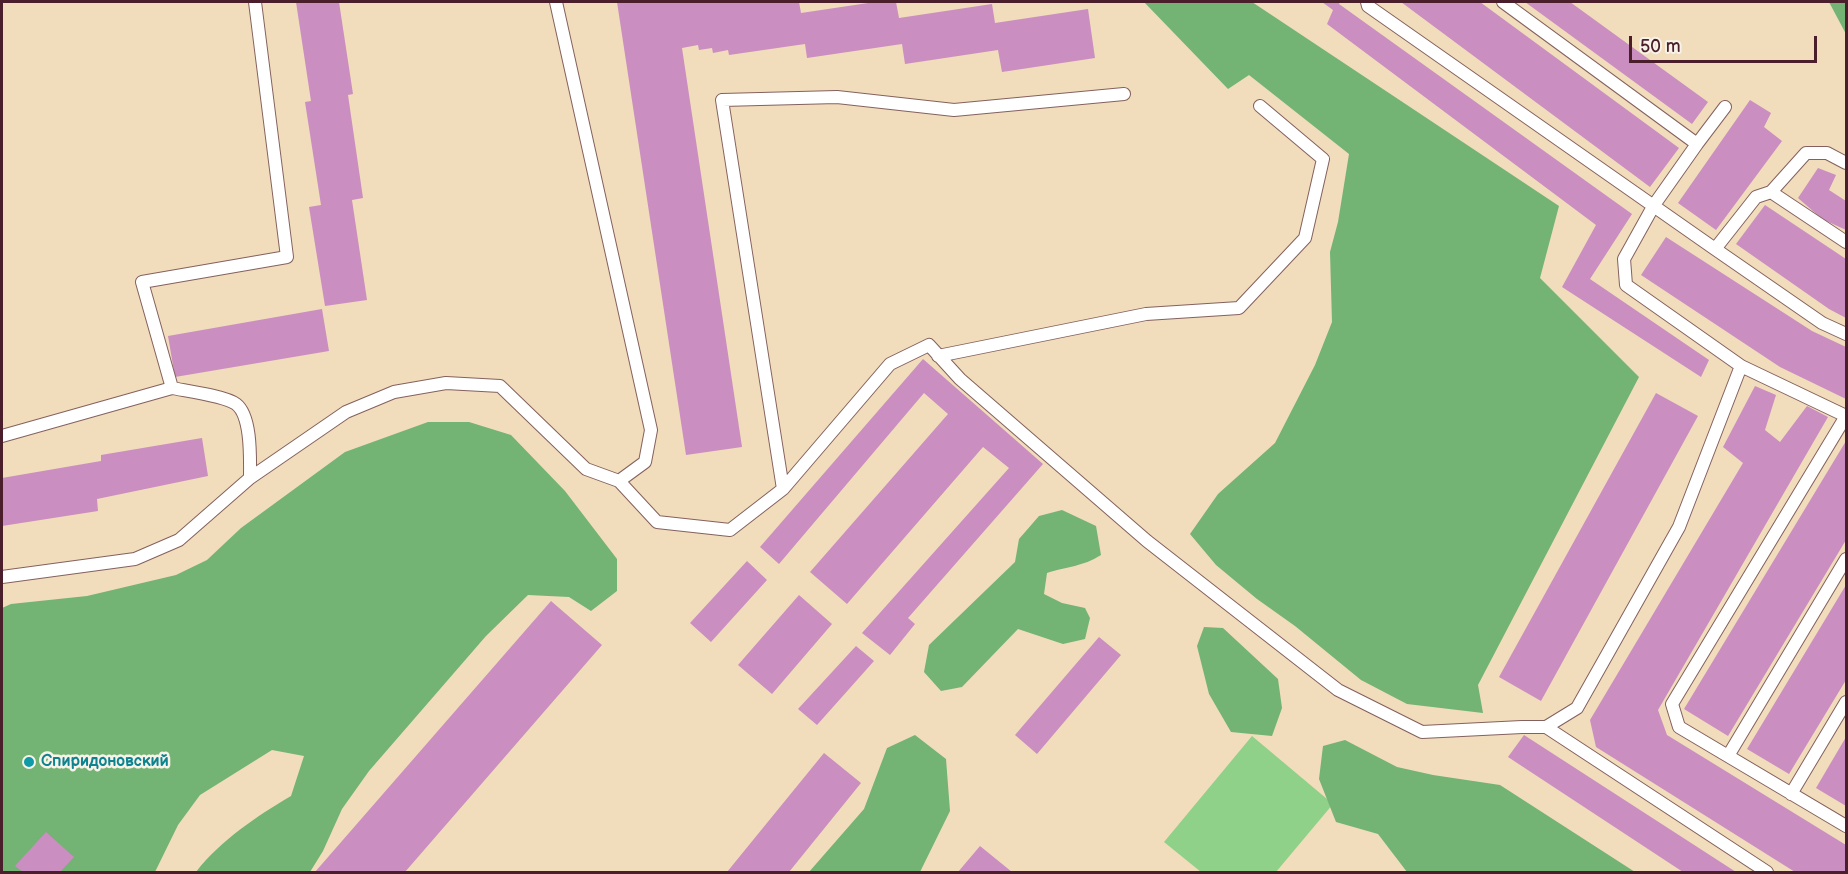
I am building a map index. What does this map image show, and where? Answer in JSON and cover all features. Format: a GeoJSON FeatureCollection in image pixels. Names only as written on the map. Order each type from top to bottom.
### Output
{"type":"FeatureCollection","features":[{"type":"Feature","properties":{"kind":"lane"},"geometry":{"type":"LineString","coordinates":[[171,388],[142,282],[287,257],[255,2]]}},
{"type":"Feature","properties":{"kind":"lane"},"geometry":{"type":"LineString","coordinates":[[556,2],[651,430],[645,462],[619,482]]}},
{"type":"Feature","properties":{"kind":"lane"},"geometry":{"type":"LineString","coordinates":[[1367,2],[1368,6],[1715,249],[1822,322],[1846,334]]}},
{"type":"Feature","properties":{"kind":"lane"},"geometry":{"type":"LineString","coordinates":[[1503,2],[1697,144]]}},
{"type":"Feature","properties":{"kind":"lane"},"geometry":{"type":"LineString","coordinates":[[783,489],[722,100],[837,97],[954,110],[1124,94]]}},
{"type":"Feature","properties":{"kind":"lane"},"geometry":{"type":"LineString","coordinates":[[938,356],[1146,314],[1239,308],[1305,238],[1323,159],[1260,106]]}},
{"type":"Feature","properties":{"kind":"lane"},"geometry":{"type":"LineString","coordinates":[[1725,107],[1653,205],[1623,259],[1626,285],[1741,366],[1846,416],[1672,704],[1679,727],[1846,826]]}},
{"type":"Feature","properties":{"kind":"lane"},"geometry":{"type":"LineString","coordinates":[[1715,249],[1756,197],[1771,192],[1806,153],[1827,153],[1846,163]]}},
{"type":"Feature","properties":{"kind":"lane"},"geometry":{"type":"LineString","coordinates":[[1771,192],[1846,242]]}},
{"type":"Feature","properties":{"kind":"lane"},"geometry":{"type":"LineString","coordinates":[[2,577],[135,559],[179,540],[250,478],[346,412],[394,392],[446,383],[500,386],[586,469],[619,482],[657,522],[730,530],[783,489],[890,364],[929,345],[960,379],[1147,542],[1338,690],[1422,732],[1546,728],[1767,873]]}},
{"type":"Feature","properties":{"kind":"lane"},"geometry":{"type":"LineString","coordinates":[[1546,728],[1577,708],[1679,527],[1741,366]]}},
{"type":"Feature","properties":{"kind":"lane"},"geometry":{"type":"LineString","coordinates":[[2,436],[171,388],[237,404],[248,428],[250,478]]}},
{"type":"Feature","properties":{"kind":"lane"},"geometry":{"type":"LineString","coordinates":[[1728,756],[1846,560]]}},
{"type":"Feature","properties":{"kind":"lane"},"geometry":{"type":"LineString","coordinates":[[1791,794],[1846,702]]}},
{"type":"Feature","properties":{"kind":"green space"},"geometry":{"type":"Polygon","coordinates":[[[1144,2],[1252,2],[1559,206],[1540,278],[1639,377],[1478,685],[1483,713],[1407,704],[1361,680],[1216,565],[1190,534],[1218,494],[1275,443],[1315,365],[1332,322],[1330,252],[1338,222],[1349,154],[1249,75],[1228,89],[1144,2]]]}},
{"type":"Feature","properties":{"kind":"green space"},"geometry":{"type":"Polygon","coordinates":[[[1829,2],[1846,2],[1846,34],[1829,2]]]}},
{"type":"Feature","properties":{"kind":"green space"},"geometry":{"type":"Polygon","coordinates":[[[428,422],[469,422],[511,435],[565,491],[617,559],[617,591],[591,611],[569,597],[528,595],[486,636],[369,771],[342,809],[323,851],[310,872],[196,872],[217,849],[240,830],[291,796],[304,756],[272,750],[200,795],[178,825],[155,872],[2,872],[2,608],[11,604],[87,596],[176,575],[207,560],[241,528],[345,452],[428,422]]]}},
{"type":"Feature","properties":{"kind":"green space"},"geometry":{"type":"Polygon","coordinates":[[[1062,510],[1096,526],[1101,555],[1081,564],[1047,573],[1044,594],[1062,603],[1085,608],[1090,618],[1085,639],[1063,644],[1018,629],[962,687],[941,691],[924,672],[929,645],[1015,562],[1019,539],[1039,516],[1062,510]]]}},
{"type":"Feature","properties":{"kind":"green space"},"geometry":{"type":"Polygon","coordinates":[[[1204,627],[1223,628],[1278,679],[1282,708],[1272,736],[1231,732],[1209,694],[1197,646],[1204,627]]]}},
{"type":"Feature","properties":{"kind":"green space"},"geometry":{"type":"Polygon","coordinates":[[[915,735],[946,759],[950,811],[920,872],[809,872],[864,809],[887,748],[915,735]]]}},
{"type":"Feature","properties":{"kind":"green space"},"geometry":{"type":"Polygon","coordinates":[[[1252,736],[1333,804],[1276,872],[1201,872],[1164,842],[1252,736]]]}},
{"type":"Feature","properties":{"kind":"green space"},"geometry":{"type":"Polygon","coordinates":[[[1345,740],[1397,767],[1500,785],[1635,872],[1407,872],[1378,834],[1336,822],[1319,779],[1323,746],[1345,740]]]}},
{"type":"Feature","properties":{"kind":"building"},"geometry":{"type":"Polygon","coordinates":[[[296,2],[339,2],[353,94],[348,95],[363,198],[352,200],[367,300],[325,306],[309,207],[321,205],[305,102],[311,101],[296,2]]]}},
{"type":"Feature","properties":{"kind":"building"},"geometry":{"type":"Polygon","coordinates":[[[617,2],[799,2],[801,13],[875,2],[896,2],[899,18],[992,4],[995,23],[1088,9],[1095,58],[1002,72],[998,50],[905,64],[902,44],[807,58],[805,44],[729,55],[728,50],[713,53],[712,48],[699,50],[698,45],[682,48],[742,447],[686,455],[617,2]]]}},
{"type":"Feature","properties":{"kind":"building"},"geometry":{"type":"Polygon","coordinates":[[[1322,2],[1340,2],[1339,4],[1632,214],[1590,279],[1709,360],[1701,377],[1562,287],[1596,225],[1327,24],[1333,10],[1322,2]]]}},
{"type":"Feature","properties":{"kind":"building"},"geometry":{"type":"Polygon","coordinates":[[[1401,2],[1480,2],[1679,148],[1650,187],[1401,2]]]}},
{"type":"Feature","properties":{"kind":"building"},"geometry":{"type":"Polygon","coordinates":[[[1525,2],[1570,2],[1708,102],[1692,124],[1525,2]]]}},
{"type":"Feature","properties":{"kind":"building"},"geometry":{"type":"Polygon","coordinates":[[[1750,100],[1771,113],[1764,127],[1782,141],[1716,230],[1678,203],[1750,100]]]}},
{"type":"Feature","properties":{"kind":"building"},"geometry":{"type":"Polygon","coordinates":[[[1818,168],[1836,175],[1829,190],[1846,201],[1846,230],[1822,219],[1798,198],[1818,168]]]}},
{"type":"Feature","properties":{"kind":"building"},"geometry":{"type":"Polygon","coordinates":[[[1765,205],[1846,259],[1846,318],[1829,309],[1736,244],[1765,205]]]}},
{"type":"Feature","properties":{"kind":"building"},"geometry":{"type":"Polygon","coordinates":[[[1666,237],[1812,331],[1846,347],[1846,399],[1780,367],[1641,275],[1666,237]]]}},
{"type":"Feature","properties":{"kind":"building"},"geometry":{"type":"Polygon","coordinates":[[[322,309],[329,351],[175,377],[168,336],[322,309]]]}},
{"type":"Feature","properties":{"kind":"building"},"geometry":{"type":"Polygon","coordinates":[[[923,359],[1043,464],[908,618],[915,624],[890,655],[862,633],[1009,468],[983,447],[847,604],[810,572],[948,414],[924,393],[779,564],[760,547],[923,359]]]}},
{"type":"Feature","properties":{"kind":"building"},"geometry":{"type":"Polygon","coordinates":[[[1755,386],[1776,395],[1765,430],[1780,442],[1807,406],[1828,417],[1658,710],[1667,735],[1846,845],[1846,872],[1795,872],[1596,747],[1590,720],[1743,463],[1723,447],[1755,386]]]}},
{"type":"Feature","properties":{"kind":"building"},"geometry":{"type":"Polygon","coordinates":[[[1656,393],[1698,416],[1541,701],[1499,677],[1656,393]]]}},
{"type":"Feature","properties":{"kind":"building"},"geometry":{"type":"Polygon","coordinates":[[[202,438],[208,476],[97,499],[98,511],[2,526],[2,478],[101,461],[101,455],[202,438]]]}},
{"type":"Feature","properties":{"kind":"building"},"geometry":{"type":"Polygon","coordinates":[[[1846,441],[1846,540],[1728,736],[1684,709],[1846,441]]]}},
{"type":"Feature","properties":{"kind":"building"},"geometry":{"type":"Polygon","coordinates":[[[747,561],[767,580],[711,642],[690,623],[747,561]]]}},
{"type":"Feature","properties":{"kind":"building"},"geometry":{"type":"Polygon","coordinates":[[[1846,585],[1846,680],[1789,774],[1747,749],[1846,585]]]}},
{"type":"Feature","properties":{"kind":"building"},"geometry":{"type":"Polygon","coordinates":[[[799,595],[832,624],[772,694],[738,665],[799,595]]]}},
{"type":"Feature","properties":{"kind":"building"},"geometry":{"type":"Polygon","coordinates":[[[551,601],[602,645],[405,872],[315,872],[551,601]]]}},
{"type":"Feature","properties":{"kind":"building"},"geometry":{"type":"Polygon","coordinates":[[[1099,637],[1121,655],[1037,754],[1015,735],[1099,637]]]}},
{"type":"Feature","properties":{"kind":"building"},"geometry":{"type":"Polygon","coordinates":[[[856,646],[874,661],[817,725],[798,709],[856,646]]]}},
{"type":"Feature","properties":{"kind":"building"},"geometry":{"type":"Polygon","coordinates":[[[1524,735],[1736,872],[1683,872],[1508,757],[1524,735]]]}},
{"type":"Feature","properties":{"kind":"building"},"geometry":{"type":"Polygon","coordinates":[[[1846,737],[1846,806],[1816,788],[1846,737]]]}},
{"type":"Feature","properties":{"kind":"building"},"geometry":{"type":"Polygon","coordinates":[[[824,753],[861,783],[789,872],[727,872],[824,753]]]}},
{"type":"Feature","properties":{"kind":"building"},"geometry":{"type":"Polygon","coordinates":[[[46,832],[74,857],[60,872],[23,872],[15,866],[46,832]]]}},
{"type":"Feature","properties":{"kind":"building"},"geometry":{"type":"Polygon","coordinates":[[[980,846],[1012,872],[958,872],[980,846]]]}},
{"type":"Feature","properties":{"kind":"place","name":"Спиридоновский"},"geometry":{"type":"Point","coordinates":[29,762]}}]}
